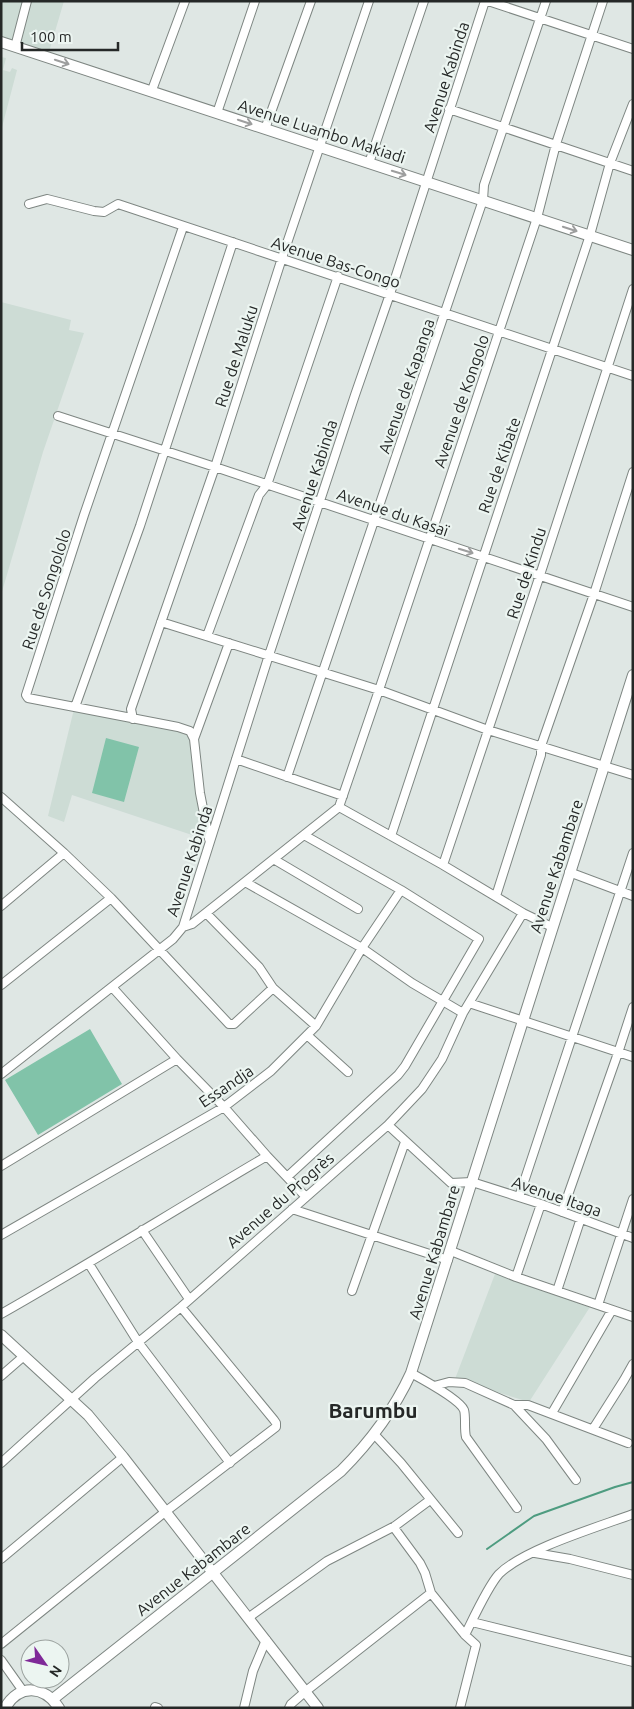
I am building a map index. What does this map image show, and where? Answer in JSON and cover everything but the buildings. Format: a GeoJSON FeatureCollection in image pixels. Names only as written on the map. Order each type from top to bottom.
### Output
{"type":"FeatureCollection","features":[{"type":"Feature","properties":{"kind":"main road","name":"Avenue Luambo Makiadi"},"geometry":{"type":"LineString","coordinates":[[1,42],[152,90],[321,148],[633,250]]}},
{"type":"Feature","properties":{"kind":"main road","name":"Avenue Kabambare"},"geometry":{"type":"LineString","coordinates":[[56,1703],[212,1572],[341,1471],[359,1453],[398,1399],[411,1373],[633,675]]}},
{"type":"Feature","properties":{"kind":"main road"},"geometry":{"type":"LineString","coordinates":[[1,1335],[88,1415],[318,1708]]}},
{"type":"Feature","properties":{"kind":"main road"},"geometry":{"type":"LineString","coordinates":[[5,1708],[15,1695],[24,1691],[39,1691],[56,1703]]}},
{"type":"Feature","properties":{"kind":"street"},"geometry":{"type":"LineString","coordinates":[[15,47],[26,1]]}},
{"type":"Feature","properties":{"kind":"street"},"geometry":{"type":"LineString","coordinates":[[152,90],[185,1]]}},
{"type":"Feature","properties":{"kind":"street"},"geometry":{"type":"LineString","coordinates":[[217,113],[255,1]]}},
{"type":"Feature","properties":{"kind":"street"},"geometry":{"type":"LineString","coordinates":[[265,128],[311,1]]}},
{"type":"Feature","properties":{"kind":"street","name":"Rue de Maluku"},"geometry":{"type":"LineString","coordinates":[[134,719],[131,709],[215,467],[282,258],[321,148],[369,1]]}},
{"type":"Feature","properties":{"kind":"street"},"geometry":{"type":"LineString","coordinates":[[369,163],[424,1]]}},
{"type":"Feature","properties":{"kind":"street"},"geometry":{"type":"LineString","coordinates":[[486,1],[633,49]]}},
{"type":"Feature","properties":{"kind":"street","name":"Avenue Kabinda"},"geometry":{"type":"LineString","coordinates":[[1,1074],[174,939],[183,927],[268,655],[390,294],[449,109],[486,1]]}},
{"type":"Feature","properties":{"kind":"street","name":"Avenue de Kapanga"},"geometry":{"type":"LineString","coordinates":[[287,777],[445,314],[483,200],[484,185],[546,1]]}},
{"type":"Feature","properties":{"kind":"street","name":"Avenue de Kongolo"},"geometry":{"type":"LineString","coordinates":[[339,807],[500,331],[537,218],[556,144],[603,1]]}},
{"type":"Feature","properties":{"kind":"street","name":"Rue de Kibate"},"geometry":{"type":"LineString","coordinates":[[391,836],[590,235],[610,163],[633,104]]}},
{"type":"Feature","properties":{"kind":"street"},"geometry":{"type":"LineString","coordinates":[[449,109],[633,170]]}},
{"type":"Feature","properties":{"kind":"street","name":"Avenue Bas-Congo"},"geometry":{"type":"LineString","coordinates":[[29,204],[47,199],[104,212],[118,204],[633,376]]}},
{"type":"Feature","properties":{"kind":"street","name":"Rue de Songololo"},"geometry":{"type":"LineString","coordinates":[[184,227],[112,434],[26,695],[28,698],[184,728],[190,731],[194,739]]}},
{"type":"Feature","properties":{"kind":"street"},"geometry":{"type":"LineString","coordinates":[[75,707],[140,526],[233,242]]}},
{"type":"Feature","properties":{"kind":"street"},"geometry":{"type":"LineString","coordinates":[[207,636],[256,503],[266,485],[338,276]]}},
{"type":"Feature","properties":{"kind":"street","name":"Rue de Kindu"},"geometry":{"type":"LineString","coordinates":[[443,865],[633,289]]}},
{"type":"Feature","properties":{"kind":"street","name":"Avenue du Kasaï"},"geometry":{"type":"LineString","coordinates":[[58,416],[633,607]]}},
{"type":"Feature","properties":{"kind":"street"},"geometry":{"type":"LineString","coordinates":[[496,896],[541,756],[541,746],[594,594],[633,472]]}},
{"type":"Feature","properties":{"kind":"street"},"geometry":{"type":"LineString","coordinates":[[161,622],[379,690],[488,730],[633,775]]}},
{"type":"Feature","properties":{"kind":"street"},"geometry":{"type":"LineString","coordinates":[[210,840],[200,793],[194,739],[229,643]]}},
{"type":"Feature","properties":{"kind":"street"},"geometry":{"type":"LineString","coordinates":[[236,759],[343,796]]}},
{"type":"Feature","properties":{"kind":"street"},"geometry":{"type":"LineString","coordinates":[[1,797],[111,898],[229,1024],[234,1024],[273,988]]}},
{"type":"Feature","properties":{"kind":"street"},"geometry":{"type":"LineString","coordinates":[[183,927],[192,924],[275,860],[339,807],[443,865],[522,913],[552,927]]}},
{"type":"Feature","properties":{"kind":"street"},"geometry":{"type":"LineString","coordinates":[[287,1177],[398,1075],[478,941],[478,937],[401,890],[304,835]]}},
{"type":"Feature","properties":{"kind":"street"},"geometry":{"type":"LineString","coordinates":[[1,906],[64,853]]}},
{"type":"Feature","properties":{"kind":"street"},"geometry":{"type":"LineString","coordinates":[[519,1197],[633,853]]}},
{"type":"Feature","properties":{"kind":"street"},"geometry":{"type":"LineString","coordinates":[[275,860],[358,909]]}},
{"type":"Feature","properties":{"kind":"street"},"geometry":{"type":"LineString","coordinates":[[569,872],[633,896]]}},
{"type":"Feature","properties":{"kind":"street"},"geometry":{"type":"LineString","coordinates":[[246,882],[362,948],[406,980],[463,1013]]}},
{"type":"Feature","properties":{"kind":"street","name":"Essandja"},"geometry":{"type":"LineString","coordinates":[[1,1235],[224,1107],[271,1071],[316,1026],[362,948],[401,890]]}},
{"type":"Feature","properties":{"kind":"street"},"geometry":{"type":"LineString","coordinates":[[1,985],[111,898]]}},
{"type":"Feature","properties":{"kind":"street"},"geometry":{"type":"LineString","coordinates":[[206,913],[259,967],[273,988],[316,1026]]}},
{"type":"Feature","properties":{"kind":"street","name":"Avenue du Progrès"},"geometry":{"type":"LineString","coordinates":[[1,1463],[388,1125],[422,1088],[442,1059],[463,1013],[522,913]]}},
{"type":"Feature","properties":{"kind":"street"},"geometry":{"type":"LineString","coordinates":[[112,987],[176,1059],[224,1107],[305,1196]]}},
{"type":"Feature","properties":{"kind":"street"},"geometry":{"type":"LineString","coordinates":[[469,1004],[633,1057]]}},
{"type":"Feature","properties":{"kind":"street"},"geometry":{"type":"LineString","coordinates":[[562,1212],[633,1007]]}},
{"type":"Feature","properties":{"kind":"street"},"geometry":{"type":"LineString","coordinates":[[307,1035],[348,1072]]}},
{"type":"Feature","properties":{"kind":"street"},"geometry":{"type":"LineString","coordinates":[[1,1166],[176,1059]]}},
{"type":"Feature","properties":{"kind":"street","name":"Avenue Itaga"},"geometry":{"type":"LineString","coordinates":[[388,1125],[450,1183],[472,1182],[541,1204],[633,1238]]}},
{"type":"Feature","properties":{"kind":"street"},"geometry":{"type":"LineString","coordinates":[[352,1291],[405,1142]]}},
{"type":"Feature","properties":{"kind":"street"},"geometry":{"type":"LineString","coordinates":[[1,1314],[89,1264],[142,1230],[267,1156]]}},
{"type":"Feature","properties":{"kind":"street"},"geometry":{"type":"LineString","coordinates":[[598,1305],[633,1199]]}},
{"type":"Feature","properties":{"kind":"street"},"geometry":{"type":"LineString","coordinates":[[516,1277],[541,1204]]}},
{"type":"Feature","properties":{"kind":"street"},"geometry":{"type":"LineString","coordinates":[[292,1209],[371,1234],[449,1255],[633,1317]]}},
{"type":"Feature","properties":{"kind":"street"},"geometry":{"type":"LineString","coordinates":[[556,1291],[581,1218]]}},
{"type":"Feature","properties":{"kind":"street"},"geometry":{"type":"LineString","coordinates":[[142,1230],[189,1300]]}},
{"type":"Feature","properties":{"kind":"street"},"geometry":{"type":"LineString","coordinates":[[89,1264],[138,1342],[230,1463]]}},
{"type":"Feature","properties":{"kind":"street"},"geometry":{"type":"LineString","coordinates":[[1,1644],[165,1512],[276,1427],[276,1423],[181,1307]]}},
{"type":"Feature","properties":{"kind":"street"},"geometry":{"type":"LineString","coordinates":[[552,1413],[612,1310]]}},
{"type":"Feature","properties":{"kind":"street"},"geometry":{"type":"LineString","coordinates":[[1,1376],[24,1356]]}},
{"type":"Feature","properties":{"kind":"street"},"geometry":{"type":"LineString","coordinates":[[592,1429],[633,1364]]}},
{"type":"Feature","properties":{"kind":"street"},"geometry":{"type":"LineString","coordinates":[[411,1373],[434,1386],[462,1406],[465,1412],[464,1427],[466,1438],[517,1508]]}},
{"type":"Feature","properties":{"kind":"street"},"geometry":{"type":"LineString","coordinates":[[434,1386],[456,1381],[514,1405],[528,1405],[628,1443]]}},
{"type":"Feature","properties":{"kind":"street"},"geometry":{"type":"LineString","coordinates":[[514,1405],[546,1439],[576,1480]]}},
{"type":"Feature","properties":{"kind":"street"},"geometry":{"type":"LineString","coordinates":[[374,1434],[401,1463],[458,1533]]}},
{"type":"Feature","properties":{"kind":"street"},"geometry":{"type":"LineString","coordinates":[[1,1559],[123,1458]]}},
{"type":"Feature","properties":{"kind":"street"},"geometry":{"type":"LineString","coordinates":[[248,1618],[327,1561],[395,1526],[430,1500]]}},
{"type":"Feature","properties":{"kind":"street"},"geometry":{"type":"LineString","coordinates":[[465,1635],[499,1575],[516,1562],[633,1514]]}},
{"type":"Feature","properties":{"kind":"street"},"geometry":{"type":"LineString","coordinates":[[620,1519],[633,1522]]}},
{"type":"Feature","properties":{"kind":"street"},"geometry":{"type":"LineString","coordinates":[[395,1526],[395,1529],[420,1563],[432,1593],[465,1635],[476,1645],[460,1708]]}},
{"type":"Feature","properties":{"kind":"street"},"geometry":{"type":"LineString","coordinates":[[534,1553],[570,1559],[633,1575]]}},
{"type":"Feature","properties":{"kind":"street"},"geometry":{"type":"LineString","coordinates":[[289,1708],[306,1691],[432,1593]]}},
{"type":"Feature","properties":{"kind":"street"},"geometry":{"type":"LineString","coordinates":[[472,1622],[633,1662]]}},
{"type":"Feature","properties":{"kind":"street"},"geometry":{"type":"LineString","coordinates":[[244,1708],[253,1670],[266,1640]]}},
{"type":"Feature","properties":{"kind":"street"},"geometry":{"type":"LineString","coordinates":[[1,1660],[24,1691]]}},
{"type":"Feature","properties":{"kind":"shaded area"},"geometry":{"type":"Polygon","coordinates":[[[1,1],[64,1],[49,52],[1,36],[1,1]]]}},
{"type":"Feature","properties":{"kind":"shaded area"},"geometry":{"type":"Polygon","coordinates":[[[1,57],[6,58],[3,70],[10,72],[12,68],[17,70],[1,131],[1,57]]]}},
{"type":"Feature","properties":{"kind":"shaded area"},"geometry":{"type":"Polygon","coordinates":[[[1,302],[71,320],[69,330],[84,333],[43,452],[1,595],[1,302]]]}},
{"type":"Feature","properties":{"kind":"shaded area"},"geometry":{"type":"Polygon","coordinates":[[[74,709],[186,731],[192,738],[204,839],[72,795],[64,822],[48,816],[74,709]]]}},
{"type":"Feature","properties":{"kind":"shaded area"},"geometry":{"type":"Polygon","coordinates":[[[495,1274],[590,1307],[529,1402],[455,1379],[495,1274]]]}},
{"type":"Feature","properties":{"kind":"green space"},"geometry":{"type":"Polygon","coordinates":[[[106,738],[139,747],[124,802],[92,793],[106,738]]]}},
{"type":"Feature","properties":{"kind":"green space"},"geometry":{"type":"Polygon","coordinates":[[[90,1029],[122,1084],[38,1135],[5,1080],[90,1029]]]}},
{"type":"Feature","properties":{"kind":"waterway"},"geometry":{"type":"LineString","coordinates":[[487,1549],[534,1516],[633,1482]]}},
{"type":"Feature","properties":{"kind":"district","name":"Barumbu"},"geometry":{"type":"Point","coordinates":[373,1410]}}]}
